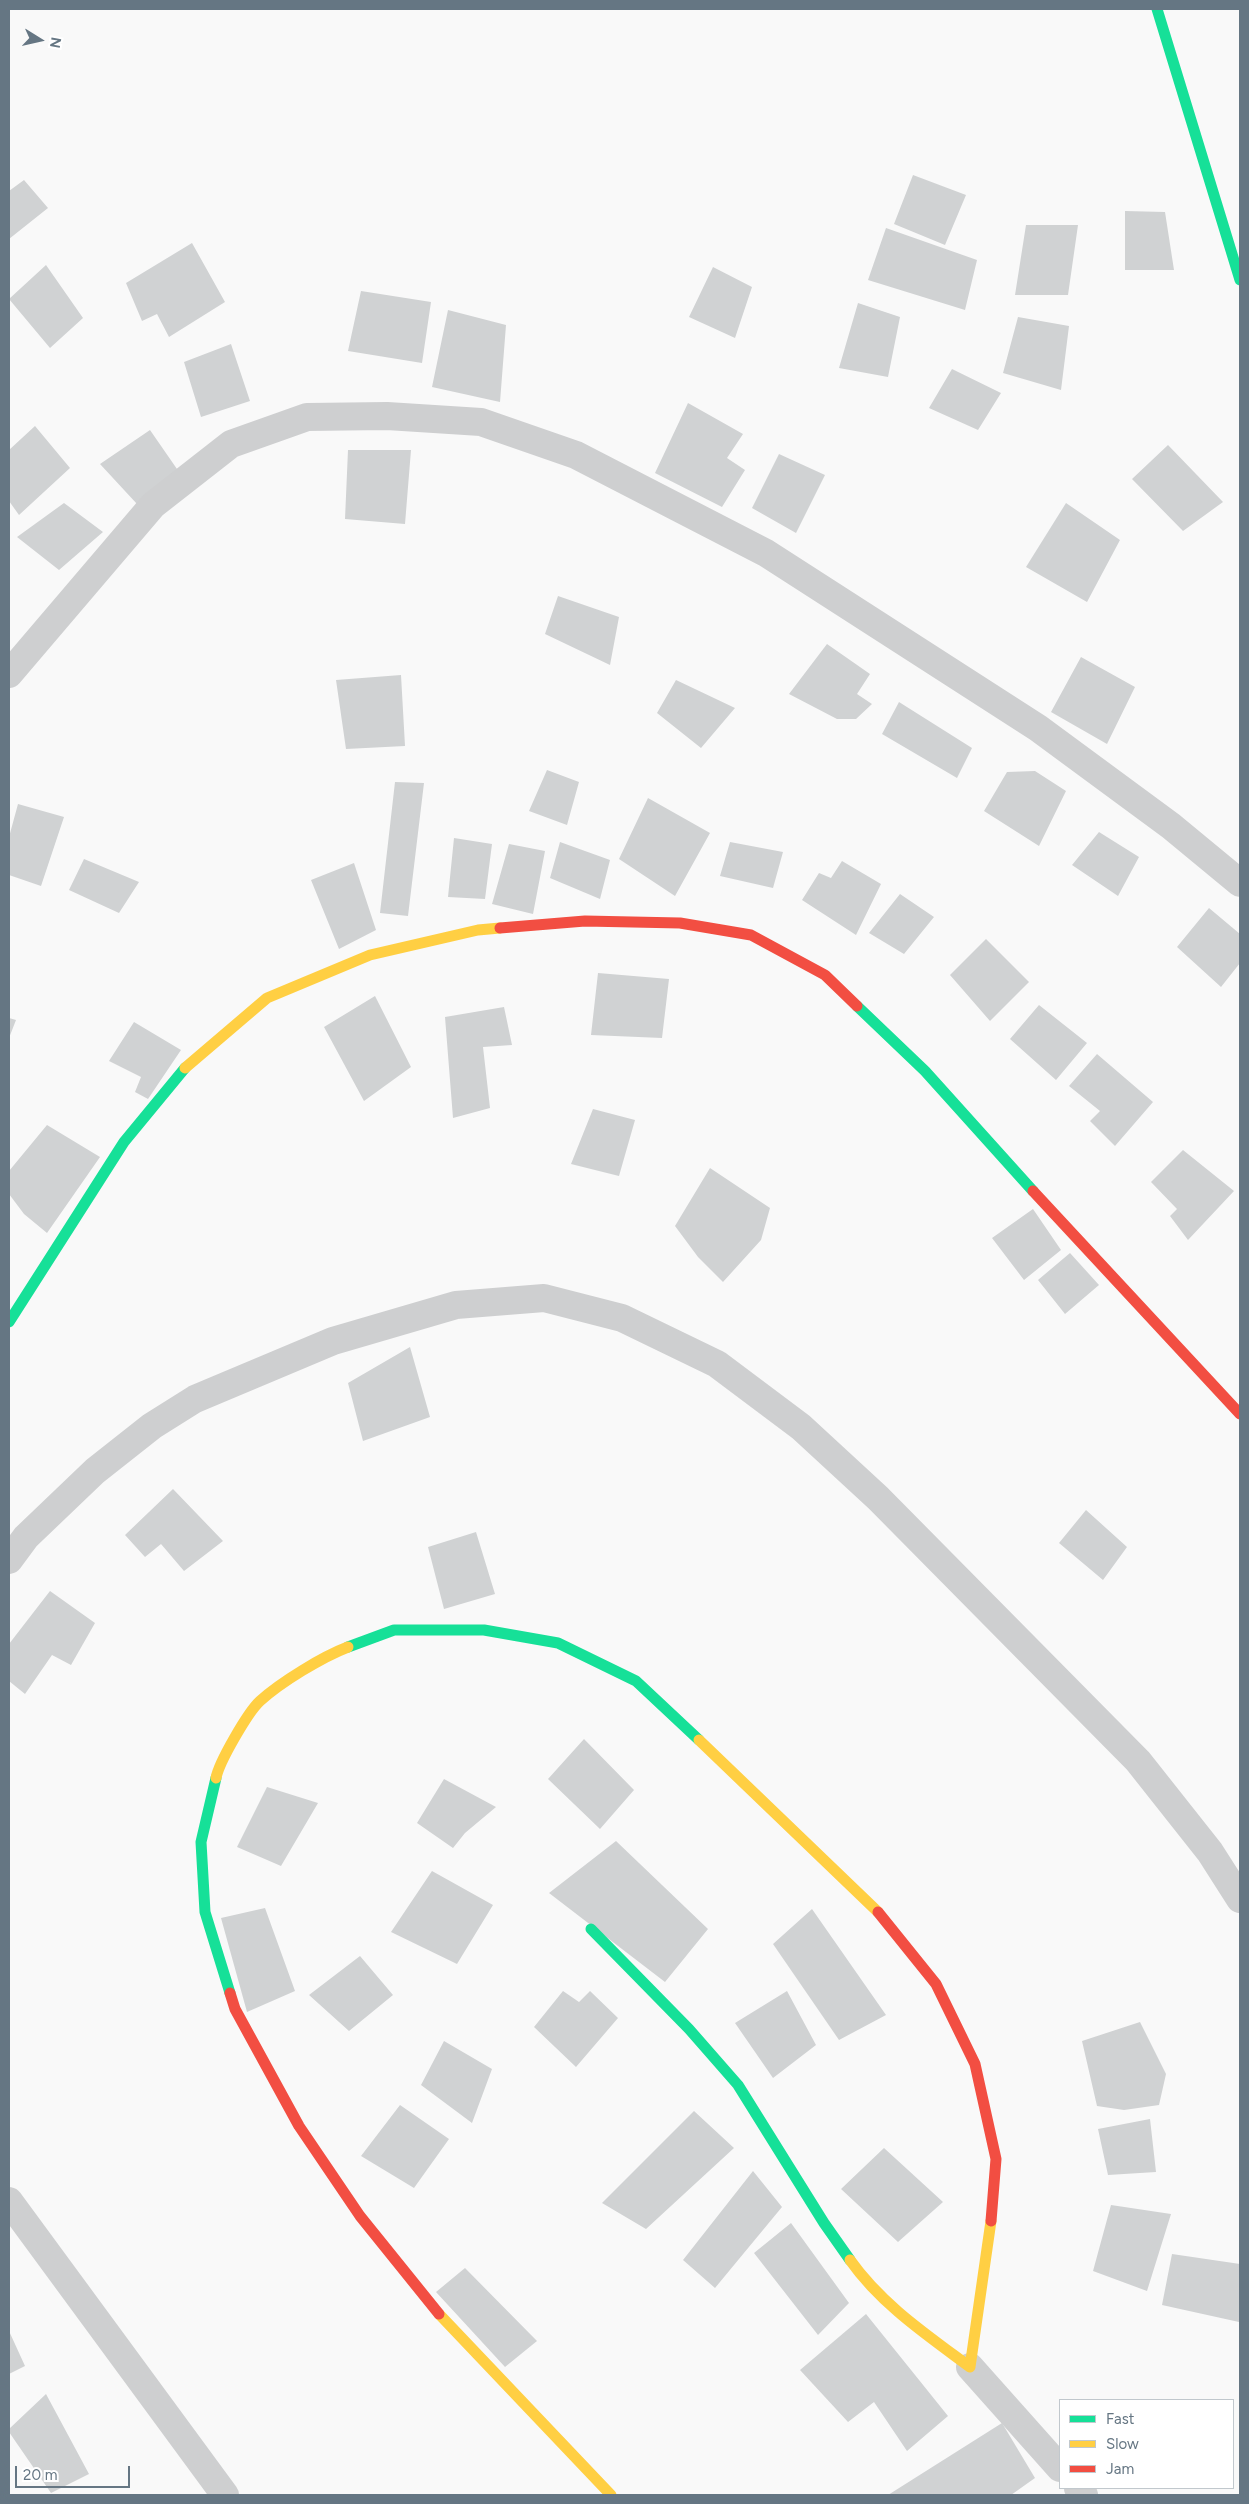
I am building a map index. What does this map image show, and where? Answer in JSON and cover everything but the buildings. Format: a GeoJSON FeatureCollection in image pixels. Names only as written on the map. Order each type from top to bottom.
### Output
{"type":"FeatureCollection","features":[{"type":"Feature","properties":{"kind":"street"},"geometry":{"type":"LineString","coordinates":[[1157,9],[1240,280]]}},
{"type":"Feature","properties":{"kind":"street"},"geometry":{"type":"LineString","coordinates":[[9,674],[153,505],[231,444],[307,417],[388,416],[481,422],[576,455],[766,553],[1038,728],[1171,826],[1240,883]]}},
{"type":"Feature","properties":{"kind":"street"},"geometry":{"type":"LineString","coordinates":[[9,1322],[124,1142],[185,1068],[267,998],[370,955],[478,930],[585,921],[680,923],[752,935],[825,976],[925,1071],[1108,1274],[1240,1414]]}},
{"type":"Feature","properties":{"kind":"street"},"geometry":{"type":"LineString","coordinates":[[9,1560],[26,1537],[95,1471],[152,1426],[195,1398],[333,1341],[456,1305],[544,1298],[622,1318],[717,1364],[801,1427],[878,1498],[1138,1761],[1210,1852],[1240,1899]]}},
{"type":"Feature","properties":{"kind":"street"},"geometry":{"type":"LineString","coordinates":[[611,2495],[444,2320],[360,2216],[299,2126],[235,2009],[205,1912],[201,1842],[219,1764],[259,1702],[325,1656],[394,1630],[484,1630],[558,1643],[636,1681],[874,1907],[936,1984],[975,2064],[996,2159],[990,2240],[970,2367]]}},
{"type":"Feature","properties":{"kind":"street"},"geometry":{"type":"LineString","coordinates":[[591,1929],[689,2029],[738,2085],[824,2223],[862,2278],[912,2324],[970,2367],[1059,2467]]}},
{"type":"Feature","properties":{"kind":"street"},"geometry":{"type":"LineString","coordinates":[[9,2201],[225,2495]]}},
{"type":"Feature","properties":{"kind":"traffic: fast"},"geometry":{"type":"LineString","coordinates":[[1157,9],[1240,280]]}},
{"type":"Feature","properties":{"kind":"traffic: fast"},"geometry":{"type":"LineString","coordinates":[[857,1006],[925,1071],[1033,1191]]}},
{"type":"Feature","properties":{"kind":"traffic: fast"},"geometry":{"type":"LineString","coordinates":[[9,1322],[124,1142],[185,1068]]}},
{"type":"Feature","properties":{"kind":"traffic: fast"},"geometry":{"type":"LineString","coordinates":[[348,1647],[394,1630],[484,1630],[558,1643],[636,1681],[699,1740]]}},
{"type":"Feature","properties":{"kind":"traffic: fast"},"geometry":{"type":"LineString","coordinates":[[216,1778],[201,1842],[205,1912],[230,1993]]}},
{"type":"Feature","properties":{"kind":"traffic: fast"},"geometry":{"type":"LineString","coordinates":[[591,1929],[689,2029],[738,2085],[824,2223],[850,2260]]}},
{"type":"Feature","properties":{"kind":"traffic: slow"},"geometry":{"type":"LineString","coordinates":[[185,1068],[267,998],[370,955],[478,930],[500,928]]}},
{"type":"Feature","properties":{"kind":"traffic: slow"},"geometry":{"type":"LineString","coordinates":[[216,1778],[222,1761],[248,1715],[260,1701],[302,1671],[348,1647]]}},
{"type":"Feature","properties":{"kind":"traffic: slow"},"geometry":{"type":"LineString","coordinates":[[699,1740],[878,1912]]}},
{"type":"Feature","properties":{"kind":"traffic: slow"},"geometry":{"type":"LineString","coordinates":[[850,2260],[862,2276],[890,2305],[921,2331],[970,2367],[991,2221]]}},
{"type":"Feature","properties":{"kind":"traffic: slow"},"geometry":{"type":"LineString","coordinates":[[439,2314],[611,2495]]}},
{"type":"Feature","properties":{"kind":"traffic: jam"},"geometry":{"type":"LineString","coordinates":[[500,928],[585,921],[680,923],[751,935],[825,975],[857,1006]]}},
{"type":"Feature","properties":{"kind":"traffic: jam"},"geometry":{"type":"LineString","coordinates":[[1033,1191],[1240,1414]]}},
{"type":"Feature","properties":{"kind":"traffic: jam"},"geometry":{"type":"LineString","coordinates":[[878,1912],[936,1984],[975,2064],[996,2159],[991,2221]]}},
{"type":"Feature","properties":{"kind":"traffic: jam"},"geometry":{"type":"LineString","coordinates":[[230,1993],[235,2009],[299,2126],[360,2216],[439,2314]]}}]}
